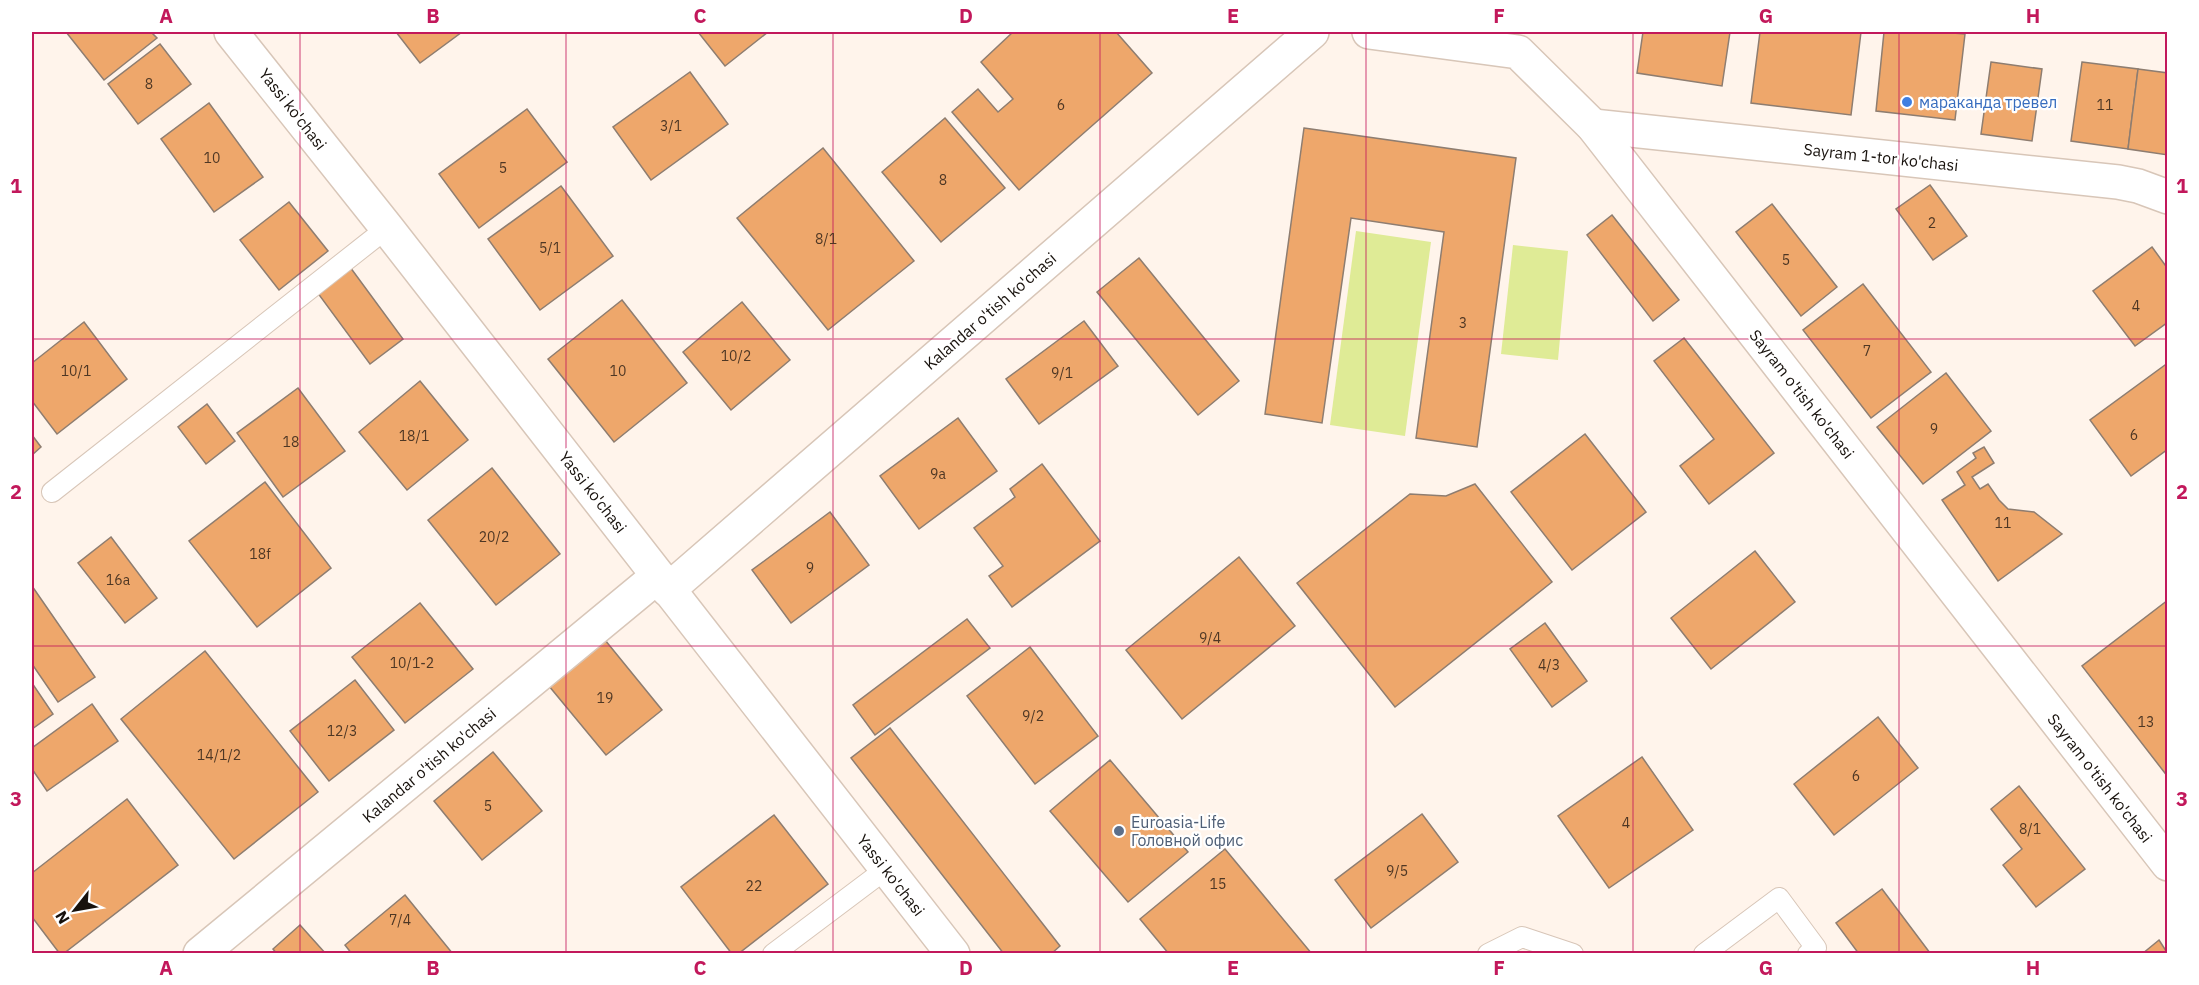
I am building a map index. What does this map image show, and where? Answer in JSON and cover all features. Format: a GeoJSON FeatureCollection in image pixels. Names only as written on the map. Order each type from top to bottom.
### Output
{"type":"FeatureCollection","features":[{"type":"Feature","properties":{"kind":"street","name":"Yassi ko'chasi"},"geometry":{"type":"LineString","coordinates":[[231,32],[387,228],[953,954]]}},
{"type":"Feature","properties":{"kind":"street","name":"Kalandar o'tish ko'chasi"},"geometry":{"type":"LineString","coordinates":[[200,954],[663,583],[1312,32]]}},
{"type":"Feature","properties":{"kind":"street","name":"Sayram o'tish ko'chasi"},"geometry":{"type":"LineString","coordinates":[[1370,32],[1518,52],[1593,126],[2168,864]]}},
{"type":"Feature","properties":{"kind":"street","name":"Sayram 1-tor ko'chasi"},"geometry":{"type":"LineString","coordinates":[[1593,126],[2118,182],[2138,186],[2168,197]]}},
{"type":"Feature","properties":{"kind":"lane"},"geometry":{"type":"LineString","coordinates":[[52,492],[387,228]]}},
{"type":"Feature","properties":{"kind":"lane"},"geometry":{"type":"LineString","coordinates":[[773,954],[886,868]]}},
{"type":"Feature","properties":{"kind":"lane"},"geometry":{"type":"LineString","coordinates":[[1704,954],[1779,898],[1816,948],[1808,954]]}},
{"type":"Feature","properties":{"kind":"lane"},"geometry":{"type":"LineString","coordinates":[[1488,954],[1522,937],[1573,954]]}},
{"type":"Feature","properties":{"kind":"green space"},"geometry":{"type":"Polygon","coordinates":[[[1356,231],[1431,242],[1405,436],[1330,425],[1356,231]]]}},
{"type":"Feature","properties":{"kind":"green space"},"geometry":{"type":"Polygon","coordinates":[[[1513,245],[1568,251],[1558,360],[1501,354],[1513,245]]]}},
{"type":"Feature","properties":{"kind":"building"},"geometry":{"type":"Polygon","coordinates":[[[66,32],[151,32],[157,38],[104,80],[66,32]]]}},
{"type":"Feature","properties":{"kind":"building"},"geometry":{"type":"Polygon","coordinates":[[[396,32],[462,32],[420,63],[396,32]]]}},
{"type":"Feature","properties":{"kind":"building"},"geometry":{"type":"Polygon","coordinates":[[[698,32],[768,32],[725,66],[698,32]]]}},
{"type":"Feature","properties":{"kind":"building"},"geometry":{"type":"Polygon","coordinates":[[[1013,32],[1116,32],[1152,73],[1019,190],[952,112],[978,89],[998,112],[1013,99],[981,62],[1013,32]]]}},
{"type":"Feature","properties":{"kind":"building"},"geometry":{"type":"Polygon","coordinates":[[[1643,32],[1730,32],[1722,86],[1637,73],[1643,32]]]}},
{"type":"Feature","properties":{"kind":"building"},"geometry":{"type":"Polygon","coordinates":[[[1760,32],[1861,32],[1851,115],[1751,103],[1760,32]]]}},
{"type":"Feature","properties":{"kind":"building"},"geometry":{"type":"Polygon","coordinates":[[[1884,32],[1965,34],[1955,120],[1876,111],[1884,32]]]}},
{"type":"Feature","properties":{"kind":"building"},"geometry":{"type":"Polygon","coordinates":[[[160,44],[191,84],[138,124],[108,84],[160,44]]]}},
{"type":"Feature","properties":{"kind":"building"},"geometry":{"type":"Polygon","coordinates":[[[1991,62],[2042,69],[2032,141],[1981,134],[1991,62]]]}},
{"type":"Feature","properties":{"kind":"building"},"geometry":{"type":"Polygon","coordinates":[[[2082,62],[2138,69],[2128,149],[2071,141],[2082,62]]]}},
{"type":"Feature","properties":{"kind":"building"},"geometry":{"type":"Polygon","coordinates":[[[2138,69],[2168,73],[2168,155],[2128,149],[2138,69]]]}},
{"type":"Feature","properties":{"kind":"building"},"geometry":{"type":"Polygon","coordinates":[[[690,72],[728,124],[651,180],[613,127],[690,72]]]}},
{"type":"Feature","properties":{"kind":"building"},"geometry":{"type":"Polygon","coordinates":[[[209,103],[263,177],[214,212],[161,139],[209,103]]]}},
{"type":"Feature","properties":{"kind":"building"},"geometry":{"type":"Polygon","coordinates":[[[527,109],[567,162],[479,228],[439,174],[527,109]]]}},
{"type":"Feature","properties":{"kind":"building"},"geometry":{"type":"Polygon","coordinates":[[[945,118],[1005,188],[941,242],[882,172],[945,118]]]}},
{"type":"Feature","properties":{"kind":"building"},"geometry":{"type":"Polygon","coordinates":[[[1304,128],[1516,158],[1477,447],[1416,438],[1444,232],[1351,218],[1322,423],[1265,414],[1304,128]]]}},
{"type":"Feature","properties":{"kind":"building"},"geometry":{"type":"Polygon","coordinates":[[[823,148],[914,261],[828,330],[737,218],[823,148]]]}},
{"type":"Feature","properties":{"kind":"building"},"geometry":{"type":"Polygon","coordinates":[[[1930,185],[1967,236],[1933,260],[1896,209],[1930,185]]]}},
{"type":"Feature","properties":{"kind":"building"},"geometry":{"type":"Polygon","coordinates":[[[561,186],[613,256],[540,310],[488,239],[561,186]]]}},
{"type":"Feature","properties":{"kind":"building"},"geometry":{"type":"Polygon","coordinates":[[[289,202],[328,251],[279,290],[240,240],[289,202]]]}},
{"type":"Feature","properties":{"kind":"building"},"geometry":{"type":"Polygon","coordinates":[[[1772,204],[1837,287],[1801,316],[1736,232],[1772,204]]]}},
{"type":"Feature","properties":{"kind":"building"},"geometry":{"type":"Polygon","coordinates":[[[1612,215],[1679,300],[1653,321],[1587,235],[1612,215]]]}},
{"type":"Feature","properties":{"kind":"building"},"geometry":{"type":"Polygon","coordinates":[[[2152,247],[2168,269],[2168,322],[2135,346],[2093,291],[2152,247]]]}},
{"type":"Feature","properties":{"kind":"building"},"geometry":{"type":"Polygon","coordinates":[[[1139,258],[1239,381],[1198,415],[1097,292],[1139,258]]]}},
{"type":"Feature","properties":{"kind":"building"},"geometry":{"type":"Polygon","coordinates":[[[350,267],[403,339],[370,364],[317,292],[350,267]]]}},
{"type":"Feature","properties":{"kind":"building"},"geometry":{"type":"Polygon","coordinates":[[[1863,284],[1931,372],[1871,418],[1803,330],[1863,284]]]}},
{"type":"Feature","properties":{"kind":"building"},"geometry":{"type":"Polygon","coordinates":[[[622,300],[687,383],[614,442],[548,359],[622,300]]]}},
{"type":"Feature","properties":{"kind":"building"},"geometry":{"type":"Polygon","coordinates":[[[742,302],[790,360],[731,410],[683,352],[742,302]]]}},
{"type":"Feature","properties":{"kind":"building"},"geometry":{"type":"Polygon","coordinates":[[[1084,321],[1118,366],[1039,424],[1006,379],[1084,321]]]}},
{"type":"Feature","properties":{"kind":"building"},"geometry":{"type":"Polygon","coordinates":[[[84,322],[127,379],[57,434],[32,401],[32,363],[84,322]]]}},
{"type":"Feature","properties":{"kind":"building"},"geometry":{"type":"Polygon","coordinates":[[[1684,338],[1774,453],[1709,504],[1680,466],[1714,439],[1654,361],[1684,338]]]}},
{"type":"Feature","properties":{"kind":"building"},"geometry":{"type":"Polygon","coordinates":[[[2165,365],[2168,369],[2168,449],[2131,476],[2090,420],[2165,365]]]}},
{"type":"Feature","properties":{"kind":"building"},"geometry":{"type":"Polygon","coordinates":[[[1946,373],[1991,431],[1923,484],[1877,427],[1946,373]]]}},
{"type":"Feature","properties":{"kind":"building"},"geometry":{"type":"Polygon","coordinates":[[[420,381],[468,440],[407,490],[359,432],[420,381]]]}},
{"type":"Feature","properties":{"kind":"building"},"geometry":{"type":"Polygon","coordinates":[[[298,388],[345,451],[283,497],[237,433],[298,388]]]}},
{"type":"Feature","properties":{"kind":"building"},"geometry":{"type":"Polygon","coordinates":[[[207,404],[235,441],[206,464],[178,427],[207,404]]]}},
{"type":"Feature","properties":{"kind":"building"},"geometry":{"type":"Polygon","coordinates":[[[958,418],[997,471],[919,529],[880,476],[958,418]]]}},
{"type":"Feature","properties":{"kind":"building"},"geometry":{"type":"Polygon","coordinates":[[[1585,434],[1646,512],[1572,570],[1511,492],[1585,434]]]}},
{"type":"Feature","properties":{"kind":"building"},"geometry":{"type":"Polygon","coordinates":[[[32,435],[41,447],[32,455],[32,435]]]}},
{"type":"Feature","properties":{"kind":"building"},"geometry":{"type":"Polygon","coordinates":[[[1984,447],[1994,463],[1972,477],[1980,489],[1988,484],[2008,509],[2034,512],[2062,534],[1998,581],[1942,500],[1965,485],[1957,472],[1976,458],[1973,453],[1984,447]]]}},
{"type":"Feature","properties":{"kind":"building"},"geometry":{"type":"Polygon","coordinates":[[[1042,464],[1100,541],[1012,607],[989,576],[1003,566],[974,528],[1015,497],[1010,489],[1042,464]]]}},
{"type":"Feature","properties":{"kind":"building"},"geometry":{"type":"Polygon","coordinates":[[[492,468],[560,554],[496,605],[428,520],[492,468]]]}},
{"type":"Feature","properties":{"kind":"building"},"geometry":{"type":"Polygon","coordinates":[[[265,482],[331,568],[257,627],[189,541],[265,482]]]}},
{"type":"Feature","properties":{"kind":"building"},"geometry":{"type":"Polygon","coordinates":[[[1475,484],[1552,582],[1395,707],[1297,583],[1410,494],[1446,496],[1475,484]]]}},
{"type":"Feature","properties":{"kind":"building"},"geometry":{"type":"Polygon","coordinates":[[[830,512],[869,565],[791,623],[752,570],[830,512]]]}},
{"type":"Feature","properties":{"kind":"building"},"geometry":{"type":"Polygon","coordinates":[[[111,537],[157,598],[125,623],[78,563],[111,537]]]}},
{"type":"Feature","properties":{"kind":"building"},"geometry":{"type":"Polygon","coordinates":[[[1755,551],[1795,602],[1711,669],[1671,618],[1755,551]]]}},
{"type":"Feature","properties":{"kind":"building"},"geometry":{"type":"Polygon","coordinates":[[[1239,557],[1295,626],[1182,719],[1126,650],[1239,557]]]}},
{"type":"Feature","properties":{"kind":"building"},"geometry":{"type":"Polygon","coordinates":[[[32,586],[95,677],[58,702],[32,664],[32,586]]]}},
{"type":"Feature","properties":{"kind":"building"},"geometry":{"type":"Polygon","coordinates":[[[2168,600],[2168,777],[2082,666],[2168,600]]]}},
{"type":"Feature","properties":{"kind":"building"},"geometry":{"type":"Polygon","coordinates":[[[420,603],[473,669],[405,723],[352,657],[420,603]]]}},
{"type":"Feature","properties":{"kind":"building"},"geometry":{"type":"Polygon","coordinates":[[[967,619],[990,648],[875,735],[853,705],[967,619]]]}},
{"type":"Feature","properties":{"kind":"building"},"geometry":{"type":"Polygon","coordinates":[[[1545,623],[1587,681],[1552,707],[1510,649],[1545,623]]]}},
{"type":"Feature","properties":{"kind":"building"},"geometry":{"type":"Polygon","coordinates":[[[605,640],[662,710],[606,755],[549,686],[605,640]]]}},
{"type":"Feature","properties":{"kind":"building"},"geometry":{"type":"Polygon","coordinates":[[[1030,647],[1098,736],[1035,784],[967,696],[1030,647]]]}},
{"type":"Feature","properties":{"kind":"building"},"geometry":{"type":"Polygon","coordinates":[[[205,651],[318,792],[234,859],[121,719],[205,651]]]}},
{"type":"Feature","properties":{"kind":"building"},"geometry":{"type":"Polygon","coordinates":[[[355,680],[394,730],[329,781],[290,731],[355,680]]]}},
{"type":"Feature","properties":{"kind":"building"},"geometry":{"type":"Polygon","coordinates":[[[32,683],[53,714],[32,729],[32,683]]]}},
{"type":"Feature","properties":{"kind":"building"},"geometry":{"type":"Polygon","coordinates":[[[92,704],[118,741],[47,791],[32,769],[32,748],[92,704]]]}},
{"type":"Feature","properties":{"kind":"building"},"geometry":{"type":"Polygon","coordinates":[[[1878,717],[1918,768],[1834,835],[1794,784],[1878,717]]]}},
{"type":"Feature","properties":{"kind":"building"},"geometry":{"type":"Polygon","coordinates":[[[890,728],[1060,946],[1051,954],[1004,954],[851,758],[890,728]]]}},
{"type":"Feature","properties":{"kind":"building"},"geometry":{"type":"Polygon","coordinates":[[[493,752],[542,811],[482,860],[434,801],[493,752]]]}},
{"type":"Feature","properties":{"kind":"building"},"geometry":{"type":"Polygon","coordinates":[[[1642,757],[1693,830],[1609,888],[1558,816],[1642,757]]]}},
{"type":"Feature","properties":{"kind":"building","name":"Euroasia-Life Головной офис"},"geometry":{"type":"Polygon","coordinates":[[[1110,760],[1188,852],[1128,902],[1050,811],[1110,760]]]}},
{"type":"Feature","properties":{"kind":"building"},"geometry":{"type":"Polygon","coordinates":[[[2019,786],[2085,869],[2036,907],[2003,865],[2022,849],[1991,809],[2019,786]]]}},
{"type":"Feature","properties":{"kind":"building"},"geometry":{"type":"Polygon","coordinates":[[[127,799],[178,865],[63,954],[60,954],[32,917],[32,873],[127,799]]]}},
{"type":"Feature","properties":{"kind":"building"},"geometry":{"type":"Polygon","coordinates":[[[1422,814],[1458,862],[1371,928],[1335,880],[1422,814]]]}},
{"type":"Feature","properties":{"kind":"building"},"geometry":{"type":"Polygon","coordinates":[[[774,815],[828,884],[738,954],[732,954],[681,887],[774,815]]]}},
{"type":"Feature","properties":{"kind":"building"},"geometry":{"type":"Polygon","coordinates":[[[1225,849],[1312,954],[1169,954],[1140,919],[1225,849]]]}},
{"type":"Feature","properties":{"kind":"building"},"geometry":{"type":"Polygon","coordinates":[[[1882,889],[1929,954],[1859,954],[1836,923],[1882,889]]]}},
{"type":"Feature","properties":{"kind":"building"},"geometry":{"type":"Polygon","coordinates":[[[405,895],[453,954],[352,954],[345,945],[405,895]]]}},
{"type":"Feature","properties":{"kind":"building"},"geometry":{"type":"Polygon","coordinates":[[[300,925],[326,954],[277,954],[273,949],[300,925]]]}},
{"type":"Feature","properties":{"kind":"building"},"geometry":{"type":"Polygon","coordinates":[[[2159,940],[2168,954],[2142,954],[2159,940]]]}},
{"type":"Feature","properties":{"kind":"place","name":"мараканда тревел"},"geometry":{"type":"Point","coordinates":[1907,102]}},
{"type":"Feature","properties":{"kind":"place","name":"Euroasia-Life Головной офис"},"geometry":{"type":"Point","coordinates":[1119,831]}}]}
